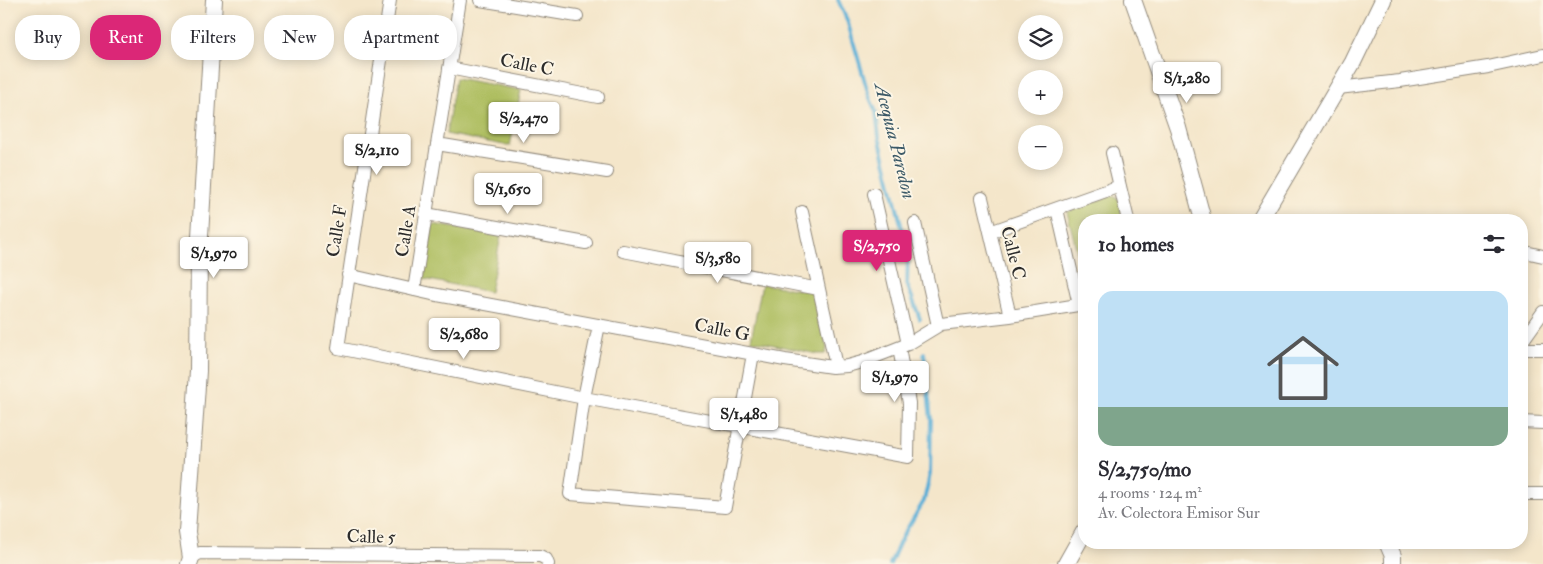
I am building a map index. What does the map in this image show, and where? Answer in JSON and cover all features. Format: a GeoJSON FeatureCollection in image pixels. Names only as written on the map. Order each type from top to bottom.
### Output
{"type":"FeatureCollection","features":[{"type":"Feature","properties":{"kind":"street"},"geometry":{"type":"LineString","coordinates":[[190,561],[187,532],[198,371],[199,253],[214,0]]}},
{"type":"Feature","properties":{"kind":"street","name":"Calle F"},"geometry":{"type":"LineString","coordinates":[[390,0],[338,348],[584,398]]}},
{"type":"Feature","properties":{"kind":"street","name":"Calle A"},"geometry":{"type":"LineString","coordinates":[[414,290],[460,0]]}},
{"type":"Feature","properties":{"kind":"street"},"geometry":{"type":"LineString","coordinates":[[480,0],[577,16]]}},
{"type":"Feature","properties":{"kind":"street"},"geometry":{"type":"LineString","coordinates":[[1133,0],[1178,128],[1201,214]]}},
{"type":"Feature","properties":{"kind":"street"},"geometry":{"type":"LineString","coordinates":[[1268,214],[1353,62],[1383,0]]}},
{"type":"Feature","properties":{"kind":"street"},"geometry":{"type":"LineString","coordinates":[[1338,88],[1400,81],[1543,56]]}},
{"type":"Feature","properties":{"kind":"street","name":"Calle C"},"geometry":{"type":"LineString","coordinates":[[449,68],[598,97]]}},
{"type":"Feature","properties":{"kind":"street"},"geometry":{"type":"LineString","coordinates":[[437,144],[607,172]]}},
{"type":"Feature","properties":{"kind":"street"},"geometry":{"type":"LineString","coordinates":[[1112,153],[1127,214]]}},
{"type":"Feature","properties":{"kind":"street"},"geometry":{"type":"LineString","coordinates":[[990,232],[1120,186]]}},
{"type":"Feature","properties":{"kind":"street"},"geometry":{"type":"LineString","coordinates":[[584,398],[908,457],[909,404],[904,346],[874,194]]}},
{"type":"Feature","properties":{"kind":"street","name":"Calle C"},"geometry":{"type":"LineString","coordinates":[[982,198],[1010,316]]}},
{"type":"Feature","properties":{"kind":"street"},"geometry":{"type":"LineString","coordinates":[[1057,209],[1078,292]]}},
{"type":"Feature","properties":{"kind":"street"},"geometry":{"type":"LineString","coordinates":[[802,212],[836,366]]}},
{"type":"Feature","properties":{"kind":"street"},"geometry":{"type":"LineString","coordinates":[[426,214],[586,243]]}},
{"type":"Feature","properties":{"kind":"street"},"geometry":{"type":"LineString","coordinates":[[915,223],[938,326]]}},
{"type":"Feature","properties":{"kind":"street"},"geometry":{"type":"LineString","coordinates":[[622,251],[819,289]]}},
{"type":"Feature","properties":{"kind":"street"},"geometry":{"type":"LineString","coordinates":[[1528,253],[1543,256]]}},
{"type":"Feature","properties":{"kind":"street","name":"Calle G"},"geometry":{"type":"LineString","coordinates":[[348,275],[414,290],[753,354],[812,365],[836,366],[862,362],[904,346],[942,324],[1010,316],[1078,305]]}},
{"type":"Feature","properties":{"kind":"street"},"geometry":{"type":"LineString","coordinates":[[1528,333],[1543,312]]}},
{"type":"Feature","properties":{"kind":"street"},"geometry":{"type":"LineString","coordinates":[[599,325],[584,398],[570,494],[725,507],[753,354]]}},
{"type":"Feature","properties":{"kind":"street"},"geometry":{"type":"LineString","coordinates":[[1528,349],[1543,349]]}},
{"type":"Feature","properties":{"kind":"street"},"geometry":{"type":"LineString","coordinates":[[1528,422],[1543,423]]}},
{"type":"Feature","properties":{"kind":"street"},"geometry":{"type":"LineString","coordinates":[[1528,494],[1543,494]]}},
{"type":"Feature","properties":{"kind":"street"},"geometry":{"type":"LineString","coordinates":[[1066,564],[1078,543]]}},
{"type":"Feature","properties":{"kind":"street","name":"Calle 5"},"geometry":{"type":"LineString","coordinates":[[190,561],[200,553],[540,556],[546,559],[548,564]]}},
{"type":"Feature","properties":{"kind":"green space"},"geometry":{"type":"Polygon","coordinates":[[[456,78],[521,90],[510,146],[446,134],[456,78]]]}},
{"type":"Feature","properties":{"kind":"green space"},"geometry":{"type":"Polygon","coordinates":[[[1111,196],[1118,198],[1122,214],[1078,214],[1078,255],[1067,212],[1111,196]]]}},
{"type":"Feature","properties":{"kind":"green space"},"geometry":{"type":"Polygon","coordinates":[[[433,224],[501,236],[490,292],[424,279],[433,224]]]}},
{"type":"Feature","properties":{"kind":"green space"},"geometry":{"type":"Polygon","coordinates":[[[762,284],[814,292],[827,348],[825,354],[751,340],[762,284]]]}},
{"type":"Feature","properties":{"kind":"waterway","name":"Acequia Paredon"},"geometry":{"type":"LineString","coordinates":[[838,0],[847,20],[869,96],[876,112],[879,137],[908,252],[907,284],[920,319]]}},
{"type":"Feature","properties":{"kind":"waterway","name":"Acequia Paredon"},"geometry":{"type":"LineString","coordinates":[[890,564],[902,537],[924,501],[930,474],[931,420],[924,353]]}}]}
